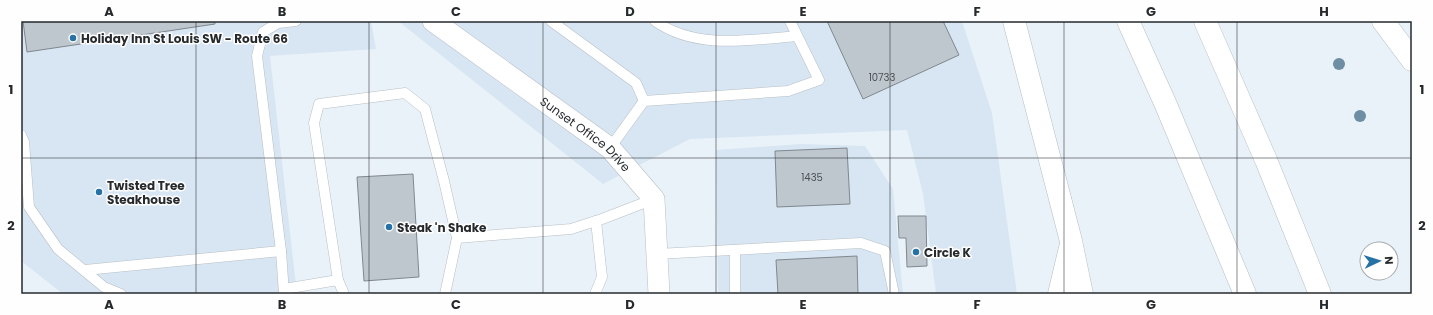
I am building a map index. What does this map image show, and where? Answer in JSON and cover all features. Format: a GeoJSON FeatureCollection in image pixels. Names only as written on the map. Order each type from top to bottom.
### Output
{"type":"FeatureCollection","features":[{"type":"Feature","properties":{"kind":"highway"},"geometry":{"type":"LineString","coordinates":[[1014,21],[1071,241],[1082,294]]}},
{"type":"Feature","properties":{"kind":"highway"},"geometry":{"type":"LineString","coordinates":[[1128,21],[1166,105],[1245,294]]}},
{"type":"Feature","properties":{"kind":"highway"},"geometry":{"type":"LineString","coordinates":[[1205,21],[1263,153],[1320,294]]}},
{"type":"Feature","properties":{"kind":"highway"},"geometry":{"type":"LineString","coordinates":[[1383,21],[1412,60]]}},
{"type":"Feature","properties":{"kind":"highway"},"geometry":{"type":"LineString","coordinates":[[1059,294],[1071,241]]}},
{"type":"Feature","properties":{"kind":"street","name":"Sunset Office Drive"},"geometry":{"type":"LineString","coordinates":[[433,21],[610,148],[654,199]]}},
{"type":"Feature","properties":{"kind":"street"},"geometry":{"type":"LineString","coordinates":[[654,199],[659,294]]}},
{"type":"Feature","properties":{"kind":"lane"},"geometry":{"type":"LineString","coordinates":[[296,21],[278,22],[263,32],[257,56],[281,251],[284,292],[338,280]]}},
{"type":"Feature","properties":{"kind":"lane"},"geometry":{"type":"LineString","coordinates":[[551,21],[636,83],[644,101]]}},
{"type":"Feature","properties":{"kind":"lane"},"geometry":{"type":"LineString","coordinates":[[656,21],[668,30],[716,42],[797,36]]}},
{"type":"Feature","properties":{"kind":"lane"},"geometry":{"type":"LineString","coordinates":[[644,101],[788,91],[819,80],[790,21]]}},
{"type":"Feature","properties":{"kind":"lane"},"geometry":{"type":"LineString","coordinates":[[344,294],[338,280],[314,123],[319,104],[405,93],[425,108],[457,238],[445,294]]}},
{"type":"Feature","properties":{"kind":"lane"},"geometry":{"type":"LineString","coordinates":[[610,148],[644,101]]}},
{"type":"Feature","properties":{"kind":"lane"},"geometry":{"type":"LineString","coordinates":[[21,135],[24,142],[29,207],[58,249],[104,287],[121,294]]}},
{"type":"Feature","properties":{"kind":"lane"},"geometry":{"type":"LineString","coordinates":[[457,238],[571,229],[654,199]]}},
{"type":"Feature","properties":{"kind":"lane"},"geometry":{"type":"LineString","coordinates":[[595,294],[602,277],[596,221]]}},
{"type":"Feature","properties":{"kind":"lane"},"geometry":{"type":"LineString","coordinates":[[657,254],[861,243],[885,251],[894,294]]}},
{"type":"Feature","properties":{"kind":"lane"},"geometry":{"type":"LineString","coordinates":[[735,250],[735,294]]}},
{"type":"Feature","properties":{"kind":"lane"},"geometry":{"type":"LineString","coordinates":[[85,270],[281,251]]}},
{"type":"Feature","properties":{"kind":"shaded area"},"geometry":{"type":"Polygon","coordinates":[[[21,21],[371,21],[376,49],[270,56],[297,294],[63,294],[21,261],[21,21]]]}},
{"type":"Feature","properties":{"kind":"shaded area"},"geometry":{"type":"Polygon","coordinates":[[[398,21],[962,21],[992,113],[1017,294],[936,294],[923,194],[907,130],[690,139],[603,184],[398,21]]]}},
{"type":"Feature","properties":{"kind":"shaded area"},"geometry":{"type":"Polygon","coordinates":[[[801,144],[865,146],[893,189],[903,294],[718,294],[716,150],[801,144]]]}},
{"type":"Feature","properties":{"kind":"building","name":"Holiday Inn St Louis SW - Route 66"},"geometry":{"type":"Polygon","coordinates":[[[23,21],[215,21],[215,24],[27,52],[23,21]]]}},
{"type":"Feature","properties":{"kind":"building"},"geometry":{"type":"Polygon","coordinates":[[[827,21],[943,21],[959,55],[863,99],[827,21]]]}},
{"type":"Feature","properties":{"kind":"building"},"geometry":{"type":"Polygon","coordinates":[[[847,148],[850,204],[777,207],[775,151],[847,148]]]}},
{"type":"Feature","properties":{"kind":"building"},"geometry":{"type":"Polygon","coordinates":[[[413,174],[419,277],[364,281],[357,177],[413,174]]]}},
{"type":"Feature","properties":{"kind":"building","name":"Circle K"},"geometry":{"type":"Polygon","coordinates":[[[898,216],[926,216],[927,266],[907,267],[906,238],[899,238],[898,216]]]}},
{"type":"Feature","properties":{"kind":"building"},"geometry":{"type":"Polygon","coordinates":[[[857,256],[858,294],[778,294],[776,260],[857,256]]]}},
{"type":"Feature","properties":{"kind":"place","name":"Holiday Inn St Louis SW - Route 66"},"geometry":{"type":"Point","coordinates":[73,38]}},
{"type":"Feature","properties":{"kind":"place","name":"Twisted Tree Steakhouse"},"geometry":{"type":"Point","coordinates":[99,192]}},
{"type":"Feature","properties":{"kind":"place","name":"Steak 'n Shake"},"geometry":{"type":"Point","coordinates":[389,227]}},
{"type":"Feature","properties":{"kind":"place","name":"Circle K"},"geometry":{"type":"Point","coordinates":[916,252]}}]}
